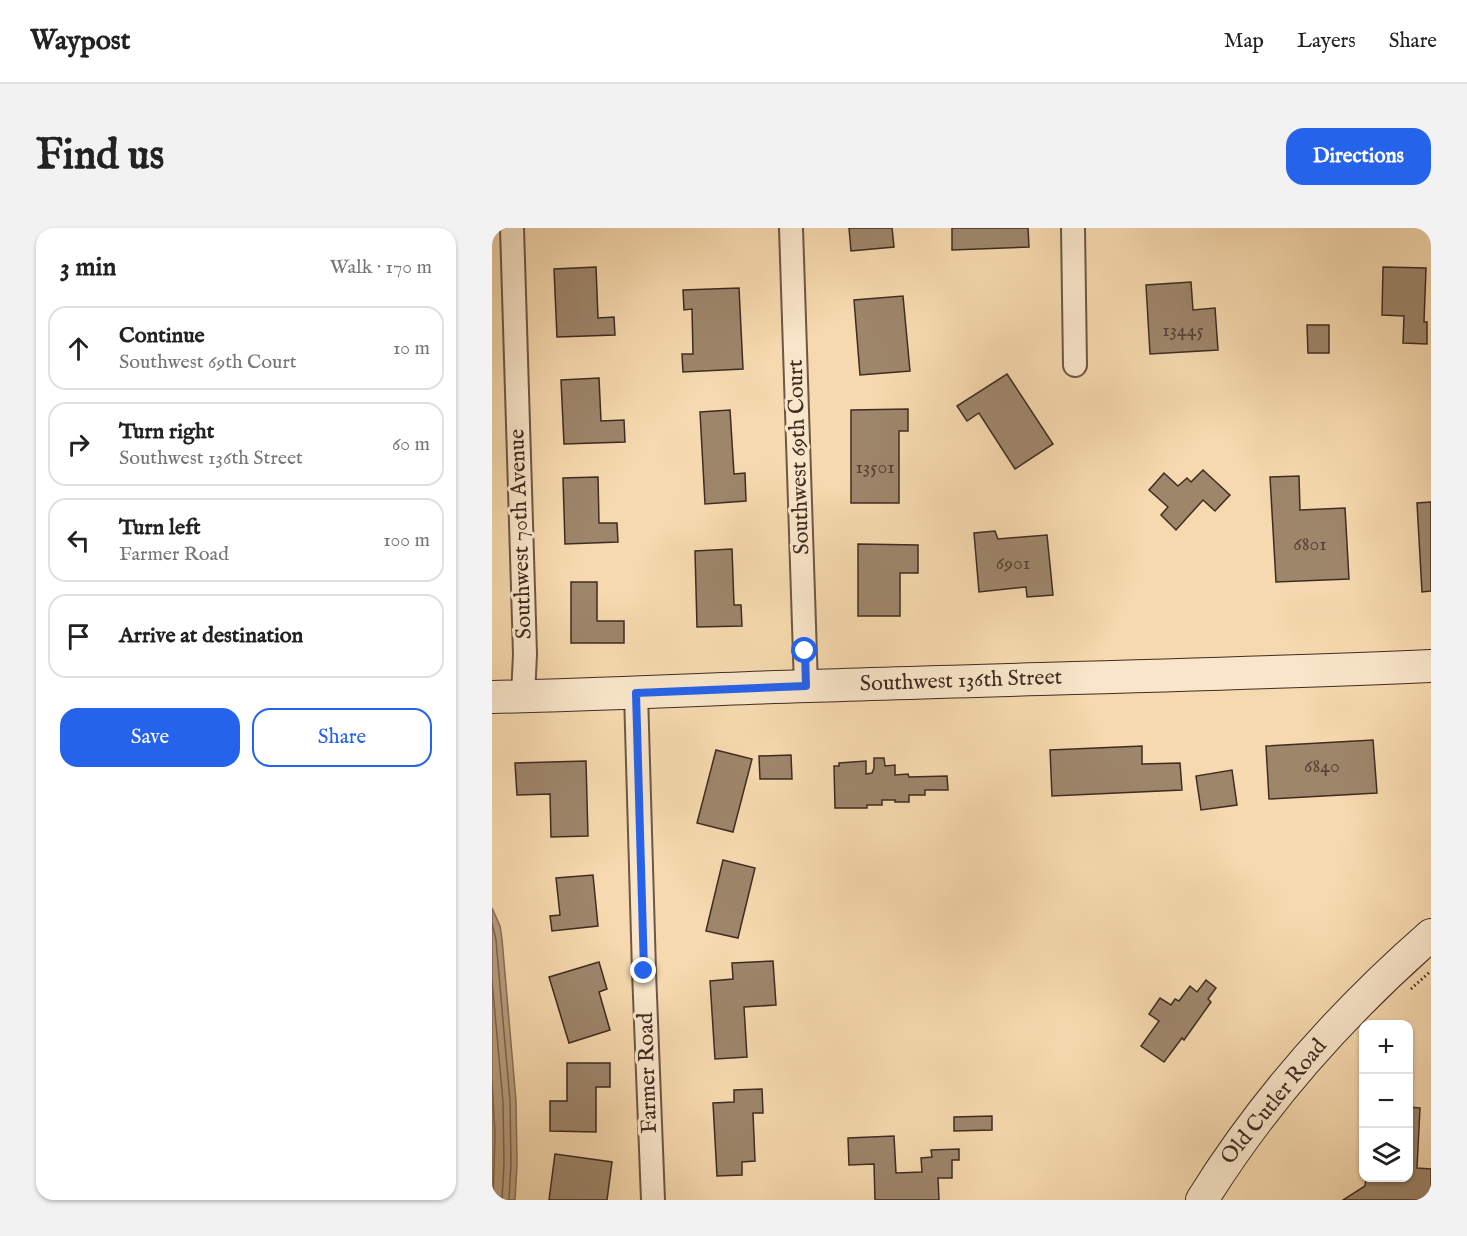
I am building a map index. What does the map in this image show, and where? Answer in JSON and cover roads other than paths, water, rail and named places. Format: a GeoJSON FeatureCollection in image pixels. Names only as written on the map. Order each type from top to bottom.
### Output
{"type":"FeatureCollection","features":[{"type":"Feature","properties":{"kind":"street","name":"Southwest 70th Avenue"},"geometry":{"type":"LineString","coordinates":[[512,228],[525,654],[523,696]]}},
{"type":"Feature","properties":{"kind":"street","name":"Southwest 69th Court"},"geometry":{"type":"LineString","coordinates":[[791,228],[806,686]]}},
{"type":"Feature","properties":{"kind":"street"},"geometry":{"type":"LineString","coordinates":[[1072,228],[1076,365]]}},
{"type":"Feature","properties":{"kind":"street","name":"Southwest 136th Street"},"geometry":{"type":"LineString","coordinates":[[492,697],[1431,666]]}},
{"type":"Feature","properties":{"kind":"street","name":"Farmer Road"},"geometry":{"type":"LineString","coordinates":[[636,693],[653,1200]]}},
{"type":"Feature","properties":{"kind":"street","name":"Old Cutler Road"},"geometry":{"type":"LineString","coordinates":[[1202,1200],[1227,1159],[1321,1043],[1372,988],[1431,934]]}},
{"type":"Feature","properties":{"kind":"water"},"geometry":{"type":"Polygon","coordinates":[[[492,908],[500,926],[502,939],[516,1101],[515,1200],[492,1200],[492,908]]]}}]}
